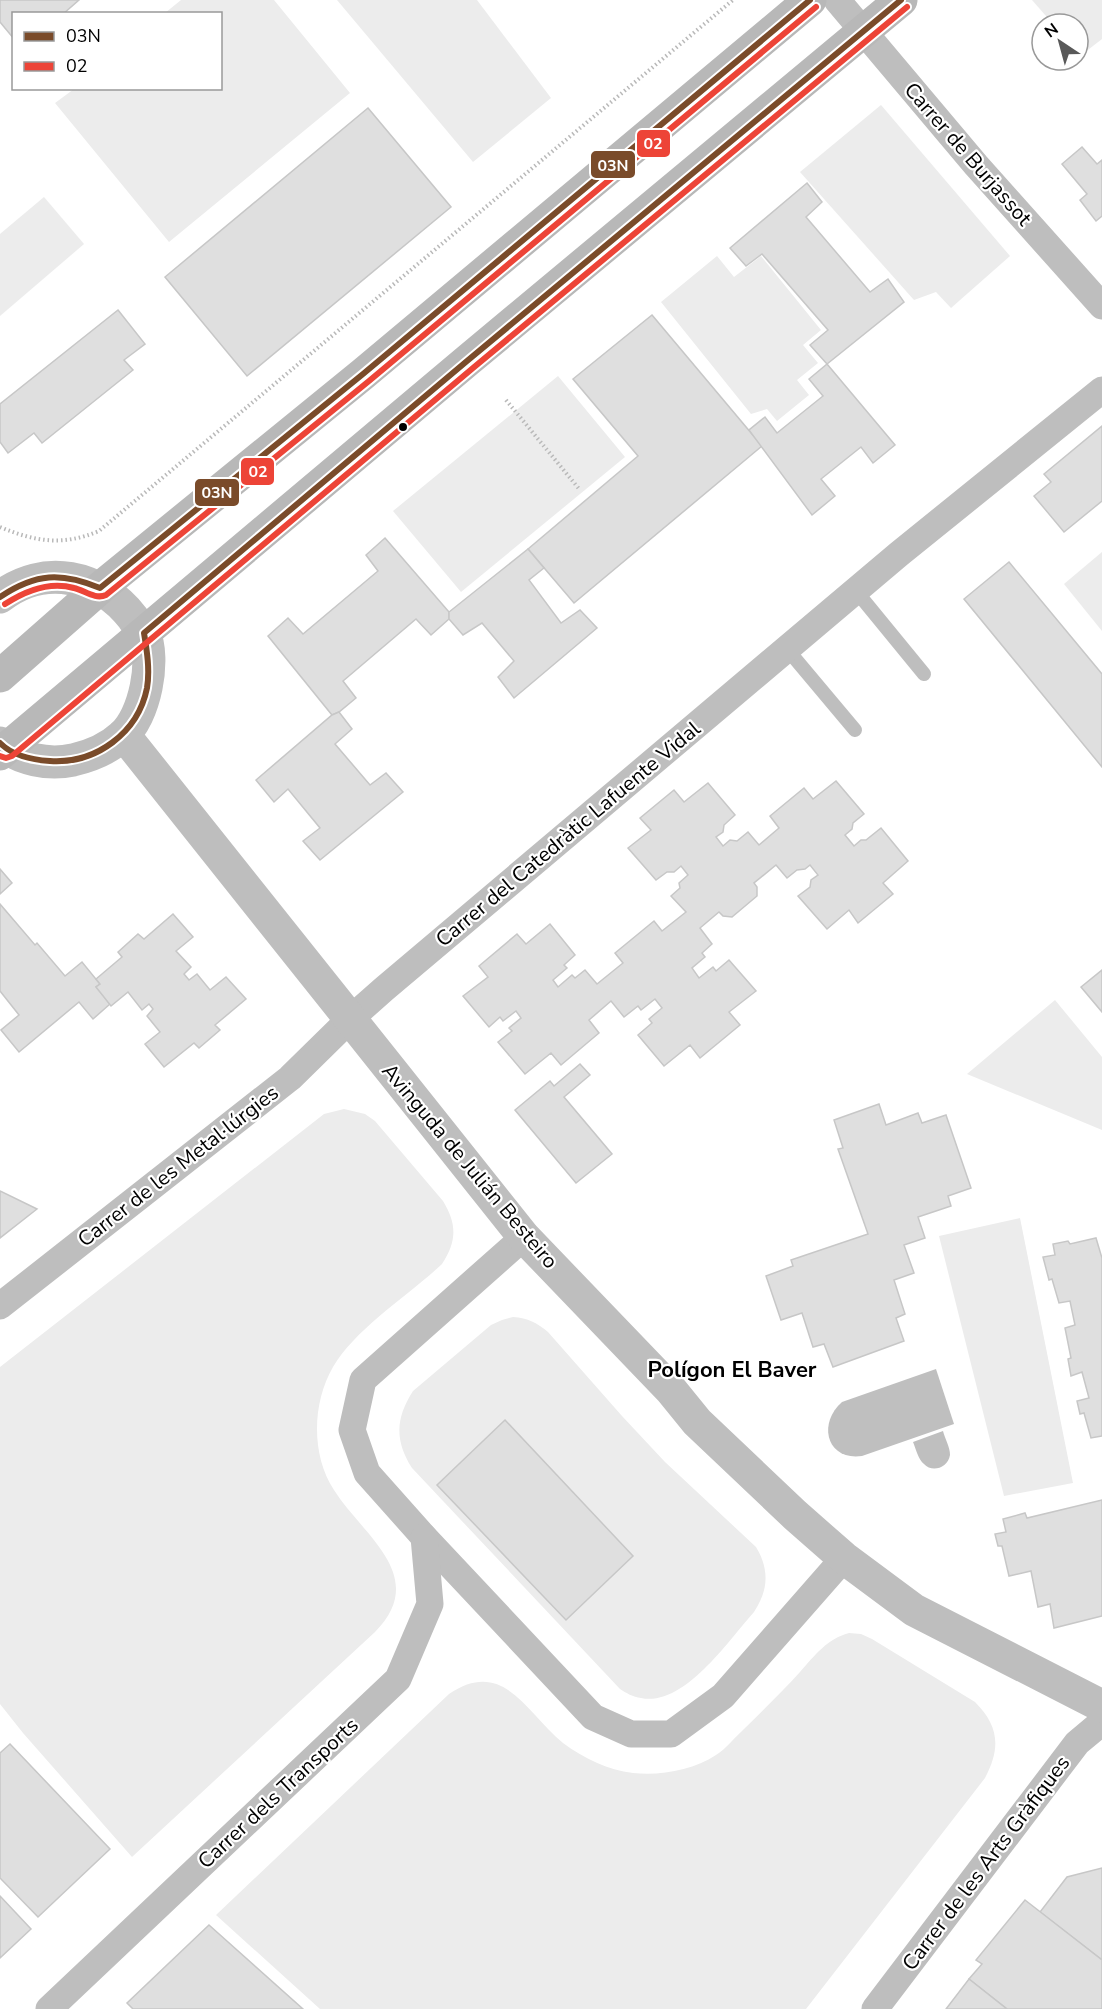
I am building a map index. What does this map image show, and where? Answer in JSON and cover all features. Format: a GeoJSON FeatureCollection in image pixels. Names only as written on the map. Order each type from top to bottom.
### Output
{"type":"FeatureCollection","features":[{"type":"Feature","properties":{"kind":"main road"},"geometry":{"type":"LineString","coordinates":[[0,676],[100,588],[363,374],[810,0]]}},
{"type":"Feature","properties":{"kind":"main road"},"geometry":{"type":"LineString","coordinates":[[2,749],[901,0]]}},
{"type":"Feature","properties":{"kind":"street","name":"Carrer de Burjassot"},"geometry":{"type":"LineString","coordinates":[[837,0],[969,157],[1102,306]]}},
{"type":"Feature","properties":{"kind":"street","name":"Carrer del Catedràtic Lafuente Vidal"},"geometry":{"type":"LineString","coordinates":[[350,1020],[856,591],[1102,390]]}},
{"type":"Feature","properties":{"kind":"street"},"geometry":{"type":"LineString","coordinates":[[0,596],[16,586],[44,578],[73,578],[100,588],[122,604],[144,633],[148,656],[147,688],[136,717],[124,735],[90,756],[61,762],[33,760],[2,749]]}},
{"type":"Feature","properties":{"kind":"street","name":"Avinguda de Julián Besteiro"},"geometry":{"type":"LineString","coordinates":[[124,735],[524,1238],[671,1390],[697,1422],[844,1558],[914,1610],[1102,1706]]}},
{"type":"Feature","properties":{"kind":"street","name":"Carrer de les Metal·lúrgies"},"geometry":{"type":"LineString","coordinates":[[0,1306],[290,1078],[350,1020]]}},
{"type":"Feature","properties":{"kind":"street"},"geometry":{"type":"LineString","coordinates":[[524,1238],[363,1380],[352,1430],[367,1473],[423,1537],[593,1718],[631,1734],[671,1734],[723,1696],[844,1558]]}},
{"type":"Feature","properties":{"kind":"street","name":"Carrer dels Transports"},"geometry":{"type":"LineString","coordinates":[[49,2009],[398,1679],[430,1604],[423,1537]]}},
{"type":"Feature","properties":{"kind":"street","name":"Carrer de les Arts Gràfiques"},"geometry":{"type":"LineString","coordinates":[[875,2009],[1077,1743],[1102,1722]]}},
{"type":"Feature","properties":{"kind":"lane"},"geometry":{"type":"LineString","coordinates":[[856,591],[924,674]]}},
{"type":"Feature","properties":{"kind":"lane"},"geometry":{"type":"LineString","coordinates":[[787,649],[855,730]]}},
{"type":"Feature","properties":{"kind":"path"},"geometry":{"type":"LineString","coordinates":[[0,527],[17,534],[61,541],[80,538],[99,531],[733,0]]}},
{"type":"Feature","properties":{"kind":"path"},"geometry":{"type":"LineString","coordinates":[[506,400],[580,490]]}},
{"type":"Feature","properties":{"kind":"shaded area"},"geometry":{"type":"Polygon","coordinates":[[[181,0],[274,0],[350,93],[169,242],[55,103],[73,90],[222,90],[222,12],[166,12],[181,0]]]}},
{"type":"Feature","properties":{"kind":"shaded area"},"geometry":{"type":"Polygon","coordinates":[[[337,0],[477,0],[551,98],[473,162],[337,0]]]}},
{"type":"Feature","properties":{"kind":"shaded area"},"geometry":{"type":"Polygon","coordinates":[[[1032,0],[1102,0],[1102,39],[1090,48],[1090,12],[1042,12],[1032,0]]]}},
{"type":"Feature","properties":{"kind":"shaded area"},"geometry":{"type":"Polygon","coordinates":[[[881,105],[1010,256],[951,308],[936,292],[914,300],[800,172],[881,105]]]}},
{"type":"Feature","properties":{"kind":"shaded area"},"geometry":{"type":"Polygon","coordinates":[[[44,197],[84,244],[0,316],[0,234],[44,197]]]}},
{"type":"Feature","properties":{"kind":"shaded area"},"geometry":{"type":"Polygon","coordinates":[[[717,256],[734,277],[761,256],[821,330],[803,345],[818,363],[797,380],[809,395],[777,421],[767,409],[751,414],[661,302],[717,256]]]}},
{"type":"Feature","properties":{"kind":"shaded area"},"geometry":{"type":"Polygon","coordinates":[[[558,376],[625,457],[461,592],[393,511],[558,376]]]}},
{"type":"Feature","properties":{"kind":"shaded area"},"geometry":{"type":"Polygon","coordinates":[[[1102,552],[1102,631],[1064,584],[1102,552]]]}},
{"type":"Feature","properties":{"kind":"shaded area"},"geometry":{"type":"Polygon","coordinates":[[[1055,1000],[1102,1057],[1102,1130],[967,1074],[1055,1000]]]}},
{"type":"Feature","properties":{"kind":"shaded area"},"geometry":{"type":"Polygon","coordinates":[[[344,1109],[365,1114],[375,1121],[443,1201],[453,1225],[453,1240],[442,1264],[383,1313],[343,1353],[326,1381],[318,1413],[318,1445],[326,1476],[346,1507],[386,1557],[394,1575],[396,1593],[390,1612],[375,1632],[132,1857],[0,1704],[0,1367],[324,1114],[344,1109]]]}},
{"type":"Feature","properties":{"kind":"shaded area"},"geometry":{"type":"Polygon","coordinates":[[[1020,1218],[1073,1483],[1004,1496],[939,1236],[1020,1218]]]}},
{"type":"Feature","properties":{"kind":"shaded area"},"geometry":{"type":"Polygon","coordinates":[[[513,1317],[523,1318],[548,1332],[665,1462],[756,1547],[761,1556],[766,1580],[759,1604],[754,1612],[704,1669],[673,1692],[657,1698],[641,1698],[620,1689],[412,1468],[402,1449],[400,1421],[413,1391],[491,1325],[513,1317]]]}},
{"type":"Feature","properties":{"kind":"shaded area"},"geometry":{"type":"Polygon","coordinates":[[[936,1369],[954,1424],[862,1456],[850,1456],[834,1447],[828,1430],[834,1411],[842,1402],[936,1369]]]}},
{"type":"Feature","properties":{"kind":"shaded area"},"geometry":{"type":"Polygon","coordinates":[[[943,1431],[950,1452],[949,1459],[939,1468],[927,1467],[920,1459],[913,1442],[943,1431]]]}},
{"type":"Feature","properties":{"kind":"shaded area"},"geometry":{"type":"Polygon","coordinates":[[[849,1633],[861,1634],[872,1639],[975,1702],[993,1729],[994,1757],[985,1778],[806,2009],[320,2009],[216,1915],[449,1694],[468,1684],[485,1682],[499,1685],[513,1693],[563,1743],[596,1762],[633,1773],[666,1773],[697,1765],[720,1753],[822,1648],[834,1639],[849,1633]]]}},
{"type":"Feature","properties":{"kind":"building"},"geometry":{"type":"Polygon","coordinates":[[[0,0],[79,0],[65,12],[12,12],[12,37],[0,22],[0,0]]]}},
{"type":"Feature","properties":{"kind":"building"},"geometry":{"type":"Polygon","coordinates":[[[368,108],[451,207],[247,376],[165,277],[368,108]]]}},
{"type":"Feature","properties":{"kind":"building"},"geometry":{"type":"Polygon","coordinates":[[[1082,147],[1097,164],[1102,160],[1102,216],[1096,221],[1080,200],[1087,194],[1062,164],[1082,147]]]}},
{"type":"Feature","properties":{"kind":"building"},"geometry":{"type":"Polygon","coordinates":[[[807,183],[822,202],[806,217],[870,292],[888,279],[904,302],[827,364],[810,345],[828,330],[762,254],[746,266],[730,248],[807,183]]]}},
{"type":"Feature","properties":{"kind":"building"},"geometry":{"type":"Polygon","coordinates":[[[118,310],[145,344],[124,360],[133,370],[42,443],[34,433],[8,453],[0,442],[0,404],[118,310]]]}},
{"type":"Feature","properties":{"kind":"building"},"geometry":{"type":"Polygon","coordinates":[[[652,315],[762,446],[574,603],[528,549],[638,456],[573,379],[652,315]]]}},
{"type":"Feature","properties":{"kind":"building"},"geometry":{"type":"Polygon","coordinates":[[[827,364],[895,445],[873,463],[861,447],[821,479],[835,496],[812,515],[749,430],[765,417],[777,433],[823,396],[809,379],[827,364]]]}},
{"type":"Feature","properties":{"kind":"building"},"geometry":{"type":"Polygon","coordinates":[[[1102,426],[1102,501],[1064,532],[1034,496],[1051,482],[1044,474],[1102,426]]]}},
{"type":"Feature","properties":{"kind":"building"},"geometry":{"type":"Polygon","coordinates":[[[385,538],[449,612],[449,619],[431,635],[416,619],[343,681],[356,698],[332,715],[268,636],[288,618],[303,634],[378,571],[366,555],[385,538]]]}},
{"type":"Feature","properties":{"kind":"building"},"geometry":{"type":"Polygon","coordinates":[[[528,549],[544,568],[529,580],[561,623],[580,610],[597,628],[514,698],[498,677],[514,661],[482,623],[463,635],[449,619],[449,612],[528,549]]]}},
{"type":"Feature","properties":{"kind":"building"},"geometry":{"type":"Polygon","coordinates":[[[1009,562],[1102,674],[1102,767],[964,599],[1009,562]]]}},
{"type":"Feature","properties":{"kind":"building"},"geometry":{"type":"Polygon","coordinates":[[[339,712],[352,729],[335,744],[370,785],[386,773],[403,792],[320,860],[303,841],[320,828],[288,789],[274,802],[256,780],[332,715],[339,712]]]}},
{"type":"Feature","properties":{"kind":"building"},"geometry":{"type":"Polygon","coordinates":[[[836,781],[864,814],[853,823],[852,829],[845,835],[854,846],[881,828],[908,861],[883,883],[893,894],[858,923],[849,910],[827,929],[798,896],[810,887],[811,880],[818,875],[810,865],[805,869],[797,870],[787,878],[776,865],[754,883],[757,887],[757,896],[732,917],[723,916],[719,912],[700,928],[712,944],[702,953],[705,957],[692,968],[699,978],[713,967],[716,971],[729,960],[756,991],[729,1012],[740,1025],[700,1058],[690,1045],[664,1066],[638,1035],[652,1023],[649,1019],[662,1008],[655,999],[641,1010],[638,1006],[624,1017],[611,1001],[589,1020],[599,1033],[561,1065],[551,1053],[525,1074],[498,1042],[512,1031],[509,1028],[521,1018],[516,1011],[503,1021],[500,1017],[489,1027],[463,996],[488,977],[479,966],[517,934],[526,944],[550,924],[575,955],[564,965],[567,968],[553,980],[558,987],[572,975],[575,978],[585,970],[597,984],[623,963],[615,953],[654,921],[662,931],[686,912],[671,896],[680,888],[679,883],[688,875],[681,866],[674,872],[667,872],[656,880],[628,848],[651,830],[640,818],[674,790],[684,802],[708,783],[735,815],[724,825],[723,832],[716,837],[723,846],[730,840],[737,841],[748,832],[759,845],[779,828],[770,816],[804,788],[813,799],[836,781]]]}},
{"type":"Feature","properties":{"kind":"building"},"geometry":{"type":"Polygon","coordinates":[[[0,869],[12,883],[0,894],[0,869]]]}},
{"type":"Feature","properties":{"kind":"building"},"geometry":{"type":"Polygon","coordinates":[[[0,904],[65,976],[82,962],[100,984],[96,987],[110,1004],[93,1019],[79,1002],[19,1052],[1,1030],[19,1015],[0,991],[0,904]]]}},
{"type":"Feature","properties":{"kind":"building"},"geometry":{"type":"Polygon","coordinates":[[[173,914],[193,937],[176,951],[191,967],[184,974],[189,980],[197,974],[210,990],[226,977],[246,999],[215,1025],[220,1030],[199,1048],[194,1043],[164,1067],[145,1044],[160,1032],[147,1016],[153,1009],[149,1004],[142,1010],[128,992],[111,1006],[96,987],[100,984],[96,979],[122,957],[118,952],[138,934],[144,939],[173,914]]]}},
{"type":"Feature","properties":{"kind":"building"},"geometry":{"type":"Polygon","coordinates":[[[1102,970],[1102,1012],[1081,987],[1102,970]]]}},
{"type":"Feature","properties":{"kind":"building"},"geometry":{"type":"Polygon","coordinates":[[[580,1064],[590,1075],[564,1097],[612,1154],[576,1183],[515,1110],[550,1081],[554,1086],[580,1064]]]}},
{"type":"Feature","properties":{"kind":"building"},"geometry":{"type":"Polygon","coordinates":[[[879,1104],[886,1125],[918,1113],[922,1123],[946,1115],[971,1188],[948,1196],[951,1206],[918,1217],[925,1238],[904,1245],[914,1273],[894,1280],[905,1314],[896,1318],[904,1341],[833,1367],[824,1344],[813,1347],[802,1313],[781,1320],[766,1276],[793,1266],[791,1260],[868,1234],[838,1149],[843,1148],[834,1120],[879,1104]]]}},
{"type":"Feature","properties":{"kind":"building"},"geometry":{"type":"Polygon","coordinates":[[[0,1191],[37,1209],[0,1238],[0,1191]]]}},
{"type":"Feature","properties":{"kind":"building"},"geometry":{"type":"Polygon","coordinates":[[[1096,1238],[1102,1258],[1102,1436],[1091,1438],[1084,1413],[1080,1414],[1077,1401],[1089,1398],[1082,1372],[1071,1376],[1068,1359],[1071,1358],[1065,1328],[1075,1325],[1070,1301],[1059,1303],[1052,1279],[1049,1280],[1043,1257],[1055,1255],[1053,1244],[1068,1241],[1070,1244],[1096,1238]]]}},
{"type":"Feature","properties":{"kind":"building"},"geometry":{"type":"Polygon","coordinates":[[[505,1420],[633,1556],[566,1620],[437,1485],[505,1420]]]}},
{"type":"Feature","properties":{"kind":"building"},"geometry":{"type":"Polygon","coordinates":[[[1102,1500],[1102,1616],[1054,1628],[1050,1604],[1038,1607],[1031,1571],[1009,1576],[1002,1546],[998,1546],[995,1534],[1006,1532],[1003,1519],[1025,1513],[1027,1518],[1102,1500]]]}},
{"type":"Feature","properties":{"kind":"building"},"geometry":{"type":"Polygon","coordinates":[[[10,1744],[110,1849],[38,1917],[0,1878],[0,1753],[10,1744]]]}},
{"type":"Feature","properties":{"kind":"building"},"geometry":{"type":"Polygon","coordinates":[[[1102,1868],[1102,1960],[1040,1912],[1067,1877],[1102,1868]]]}},
{"type":"Feature","properties":{"kind":"building"},"geometry":{"type":"Polygon","coordinates":[[[0,1896],[31,1929],[0,1958],[0,1896]]]}},
{"type":"Feature","properties":{"kind":"building"},"geometry":{"type":"Polygon","coordinates":[[[1025,1900],[1102,1960],[1102,2009],[1007,2009],[969,1979],[982,1964],[976,1960],[1025,1900]]]}},
{"type":"Feature","properties":{"kind":"building"},"geometry":{"type":"Polygon","coordinates":[[[209,1925],[303,2009],[133,2009],[127,2003],[209,1925]]]}},
{"type":"Feature","properties":{"kind":"building"},"geometry":{"type":"Polygon","coordinates":[[[969,1979],[1007,2009],[946,2009],[969,1979]]]}},
{"type":"Feature","properties":{"kind":"transit line","name":"03N"},"geometry":{"type":"LineString","coordinates":[[0,597],[37,579],[61,577],[100,588],[363,374],[810,0]]}},
{"type":"Feature","properties":{"kind":"transit line","name":"03N"},"geometry":{"type":"LineString","coordinates":[[0,743],[11,751],[37,760],[67,761],[99,751],[112,742],[135,719],[147,688],[148,667],[144,633],[901,0]]}},
{"type":"Feature","properties":{"kind":"transit line","name":"02"},"geometry":{"type":"LineString","coordinates":[[5,604],[29,591],[56,586],[74,588],[98,596],[106,595],[369,381],[816,7]]}},
{"type":"Feature","properties":{"kind":"transit line","name":"02"},"geometry":{"type":"LineString","coordinates":[[0,756],[6,758],[12,756],[907,7]]}},
{"type":"Feature","properties":{"kind":"district","name":"Polígon El Baver"},"geometry":{"type":"Point","coordinates":[732,1369]}}]}
